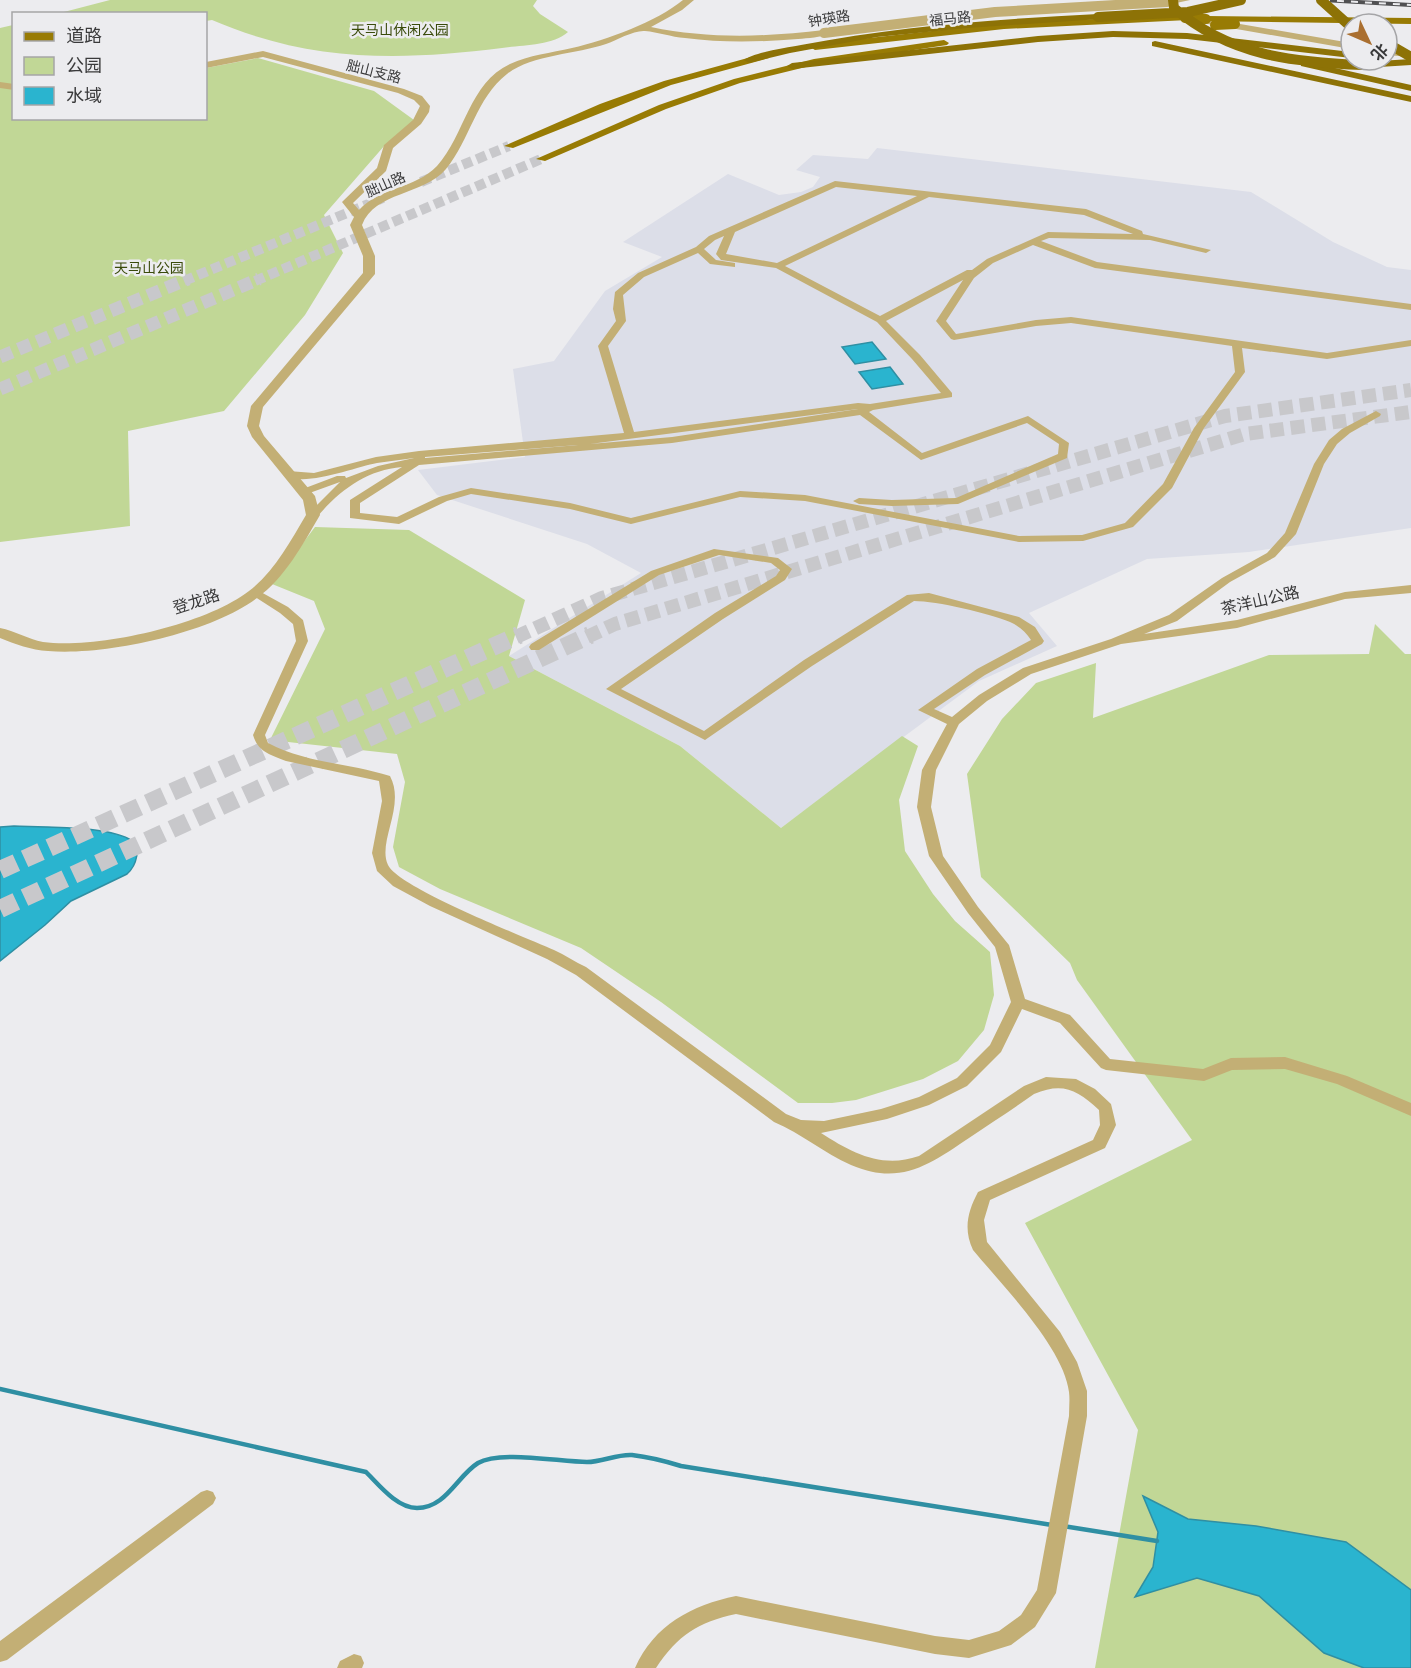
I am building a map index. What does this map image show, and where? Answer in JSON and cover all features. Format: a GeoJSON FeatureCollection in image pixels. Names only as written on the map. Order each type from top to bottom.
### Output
{"type":"FeatureCollection","features":[{"type":"Feature","properties":{"kind":"highway"},"geometry":{"type":"LineString","coordinates":[[749,60],[797,48],[882,35],[976,25],[1175,14],[1209,9],[1241,0]]}},
{"type":"Feature","properties":{"kind":"highway"},"geometry":{"type":"LineString","coordinates":[[1321,0],[1339,16]]}},
{"type":"Feature","properties":{"kind":"highway"},"geometry":{"type":"LineString","coordinates":[[1333,0],[1347,12]]}},
{"type":"Feature","properties":{"kind":"highway"},"geometry":{"type":"LineString","coordinates":[[1171,2],[1186,21],[1207,35],[1274,57],[1411,88]]}},
{"type":"Feature","properties":{"kind":"highway"},"geometry":{"type":"LineString","coordinates":[[792,66],[1038,39],[1146,34],[1339,53]]}},
{"type":"Feature","properties":{"kind":"highway"},"geometry":{"type":"LineString","coordinates":[[1038,39],[1129,41],[1172,47],[1411,99]]}},
{"type":"Feature","properties":{"kind":"highway"},"geometry":{"type":"LineString","coordinates":[[1274,57],[1346,64],[1411,63]]}},
{"type":"Feature","properties":{"kind":"main road","name":"福马路"},"geometry":{"type":"LineString","coordinates":[[509,146],[664,83],[749,60],[808,48],[1004,26],[1185,18],[1235,24],[1339,26]]}},
{"type":"Feature","properties":{"kind":"main road","name":"福马路"},"geometry":{"type":"LineString","coordinates":[[541,159],[737,81],[792,66],[851,54],[1045,33],[1136,26],[1210,22],[1411,21]]}},
{"type":"Feature","properties":{"kind":"main road"},"geometry":{"type":"LineString","coordinates":[[587,114],[587,119],[592,124],[620,126]]}},
{"type":"Feature","properties":{"kind":"main road"},"geometry":{"type":"LineString","coordinates":[[572,146],[587,114]]}},
{"type":"Feature","properties":{"kind":"main road"},"geometry":{"type":"LineString","coordinates":[[539,133],[620,126]]}},
{"type":"Feature","properties":{"kind":"main road"},"geometry":{"type":"LineString","coordinates":[[539,133],[566,136],[572,141],[572,146]]}},
{"type":"Feature","properties":{"kind":"street","name":"胐山路"},"geometry":{"type":"LineString","coordinates":[[288,474],[255,432],[254,413],[271,389],[369,274],[370,259],[356,225],[359,216],[369,206],[434,176],[492,81],[503,72],[526,62],[598,44],[675,11],[689,0]]}},
{"type":"Feature","properties":{"kind":"street","name":"钟瑛路"},"geometry":{"type":"LineString","coordinates":[[639,27],[693,37],[755,39],[824,33],[878,24],[991,11],[1185,0]]}},
{"type":"Feature","properties":{"kind":"street"},"geometry":{"type":"LineString","coordinates":[[1134,5],[1339,44]]}},
{"type":"Feature","properties":{"kind":"street"},"geometry":{"type":"LineString","coordinates":[[675,11],[667,20],[668,26],[693,37]]}},
{"type":"Feature","properties":{"kind":"street"},"geometry":{"type":"LineString","coordinates":[[598,44],[652,37],[693,37]]}},
{"type":"Feature","properties":{"kind":"street","name":"胐山支路"},"geometry":{"type":"LineString","coordinates":[[207,65],[263,54],[333,75],[394,89],[418,98],[425,106],[424,112],[417,122],[388,147],[382,169],[347,202],[359,216]]}},
{"type":"Feature","properties":{"kind":"street"},"geometry":{"type":"LineString","coordinates":[[642,275],[699,249],[712,238],[835,184],[1086,212],[1150,237],[1206,250]]}},
{"type":"Feature","properties":{"kind":"street"},"geometry":{"type":"LineString","coordinates":[[778,266],[928,194]]}},
{"type":"Feature","properties":{"kind":"street"},"geometry":{"type":"LineString","coordinates":[[731,231],[721,254],[724,258],[778,266],[880,320],[916,357],[948,395],[866,409]]}},
{"type":"Feature","properties":{"kind":"street"},"geometry":{"type":"LineString","coordinates":[[880,320],[990,261],[1048,235],[1150,237]]}},
{"type":"Feature","properties":{"kind":"street"},"geometry":{"type":"LineString","coordinates":[[1034,243],[1095,265],[1411,307]]}},
{"type":"Feature","properties":{"kind":"street"},"geometry":{"type":"LineString","coordinates":[[630,436],[603,346],[621,321],[618,294],[680,247]]}},
{"type":"Feature","properties":{"kind":"street"},"geometry":{"type":"LineString","coordinates":[[699,249],[713,262],[759,269]]}},
{"type":"Feature","properties":{"kind":"street"},"geometry":{"type":"LineString","coordinates":[[990,261],[970,276],[941,321],[954,337],[1036,323],[1071,320],[1326,356],[1411,342]]}},
{"type":"Feature","properties":{"kind":"street"},"geometry":{"type":"LineString","coordinates":[[805,498],[1020,539],[1083,538],[1129,525],[1168,486],[1199,428],[1233,384],[1240,372],[1237,344]]}},
{"type":"Feature","properties":{"kind":"street"},"geometry":{"type":"LineString","coordinates":[[304,492],[354,472],[376,460],[680,435],[858,405],[866,409],[921,457],[1028,419],[1064,443],[1063,456],[958,501],[892,503],[740,494],[631,521],[570,506],[471,490],[443,499],[399,521],[354,516],[354,502],[419,457]]}},
{"type":"Feature","properties":{"kind":"street"},"geometry":{"type":"LineString","coordinates":[[799,1126],[824,1127],[882,1115],[924,1101],[962,1082],[996,1048],[1018,1002],[1002,945],[973,910],[936,856],[924,807],[929,770],[954,722],[983,698],[1027,671],[1115,642],[1173,618],[1226,580],[1272,555],[1290,534],[1319,464],[1334,442],[1346,431],[1376,414]]}},
{"type":"Feature","properties":{"kind":"street"},"geometry":{"type":"LineString","coordinates":[[554,447],[630,436],[680,435]]}},
{"type":"Feature","properties":{"kind":"street"},"geometry":{"type":"LineString","coordinates":[[288,474],[314,476],[354,472]]}},
{"type":"Feature","properties":{"kind":"street"},"geometry":{"type":"LineString","coordinates":[[313,514],[354,472]]}},
{"type":"Feature","properties":{"kind":"street"},"geometry":{"type":"LineString","coordinates":[[288,474],[310,499],[313,514]]}},
{"type":"Feature","properties":{"kind":"street","name":"登龙路"},"geometry":{"type":"LineString","coordinates":[[0,632],[23,641],[66,648],[133,638],[223,613],[255,593],[288,556],[313,514]]}},
{"type":"Feature","properties":{"kind":"street"},"geometry":{"type":"LineString","coordinates":[[535,647],[655,573],[718,551],[774,560],[786,569],[781,578],[719,616],[612,689],[705,736],[808,663],[911,597],[929,597],[1015,620],[1031,630],[1038,641],[981,672],[924,710],[954,722]]}},
{"type":"Feature","properties":{"kind":"street","name":"茶洋山公路"},"geometry":{"type":"LineString","coordinates":[[1115,642],[1238,624],[1346,596],[1411,589]]}},
{"type":"Feature","properties":{"kind":"street"},"geometry":{"type":"LineString","coordinates":[[255,593],[284,610],[299,623],[302,641],[259,735],[262,745],[277,756],[367,772],[385,779],[389,801],[379,853],[382,868],[398,883],[435,903],[552,955],[581,971],[780,1118],[799,1126],[841,1155],[867,1166],[891,1170],[912,1167],[1029,1089],[1046,1083],[1071,1083],[1090,1093],[1106,1108],[1108,1125],[1099,1144],[984,1196],[975,1212],[974,1228],[980,1245],[1054,1337],[1068,1362],[1078,1391],[1078,1416],[1046,1593],[1028,1621],[1004,1639],[969,1649],[935,1645],[736,1605],[708,1610],[676,1628],[645,1668]]}},
{"type":"Feature","properties":{"kind":"street"},"geometry":{"type":"LineString","coordinates":[[1018,1002],[1065,1019],[1106,1064],[1204,1075],[1231,1064],[1285,1063],[1342,1080],[1411,1110]]}},
{"type":"Feature","properties":{"kind":"street"},"geometry":{"type":"LineString","coordinates":[[0,1653],[207,1498]]}},
{"type":"Feature","properties":{"kind":"shaded area"},"geometry":{"type":"Polygon","coordinates":[[[877,148],[1251,192],[1333,242],[1387,267],[1411,270],[1411,528],[1249,552],[1147,559],[1029,613],[1057,646],[979,681],[781,828],[680,746],[509,656],[641,573],[587,544],[437,495],[418,470],[525,457],[513,369],[554,361],[605,291],[662,257],[623,242],[728,174],[779,195],[801,192],[813,187],[820,177],[796,170],[813,155],[868,159],[877,148]]]}},
{"type":"Feature","properties":{"kind":"green space","name":"天马山休闲公园"},"geometry":{"type":"Polygon","coordinates":[[[110,0],[537,0],[533,6],[540,14],[568,32],[545,42],[464,52],[427,55],[355,55],[319,51],[248,34],[212,20],[207,21],[207,12],[64,12],[110,0]]]}},
{"type":"Feature","properties":{"kind":"green space"},"geometry":{"type":"Polygon","coordinates":[[[12,25],[12,85],[0,83],[0,28],[12,25]]]}},
{"type":"Feature","properties":{"kind":"green space","name":"天马山公园"},"geometry":{"type":"Polygon","coordinates":[[[258,58],[374,91],[414,120],[385,145],[324,215],[343,253],[305,315],[224,411],[128,431],[130,526],[0,542],[0,87],[12,89],[12,120],[207,120],[207,68],[258,58]]]}},
{"type":"Feature","properties":{"kind":"green space"},"geometry":{"type":"Polygon","coordinates":[[[315,527],[409,530],[525,600],[509,656],[680,746],[781,828],[902,736],[918,746],[899,800],[905,851],[933,894],[955,921],[990,952],[994,995],[984,1030],[958,1061],[923,1079],[856,1100],[798,1103],[661,1002],[581,948],[440,889],[399,867],[393,847],[405,782],[397,754],[270,740],[325,629],[314,601],[272,584],[315,527]]]}},
{"type":"Feature","properties":{"kind":"green space"},"geometry":{"type":"Polygon","coordinates":[[[1375,624],[1405,654],[1411,654],[1411,1668],[1095,1668],[1138,1430],[1025,1223],[1192,1140],[1077,980],[1070,963],[981,877],[967,774],[1002,719],[1036,683],[1096,663],[1093,718],[1269,655],[1369,654],[1375,624]]]}},
{"type":"Feature","properties":{"kind":"water"},"geometry":{"type":"Polygon","coordinates":[[[872,342],[886,359],[855,364],[842,347],[872,342]]]}},
{"type":"Feature","properties":{"kind":"water"},"geometry":{"type":"Polygon","coordinates":[[[890,367],[903,384],[872,389],[859,372],[890,367]]]}},
{"type":"Feature","properties":{"kind":"water"},"geometry":{"type":"Polygon","coordinates":[[[0,827],[73,828],[118,835],[133,842],[137,856],[127,874],[71,901],[0,961],[0,827]]]}},
{"type":"Feature","properties":{"kind":"water"},"geometry":{"type":"Polygon","coordinates":[[[1143,1496],[1188,1519],[1256,1526],[1346,1542],[1411,1590],[1411,1668],[1364,1668],[1324,1653],[1259,1596],[1197,1578],[1135,1597],[1153,1567],[1158,1532],[1143,1496]]]}},
{"type":"Feature","properties":{"kind":"waterway"},"geometry":{"type":"LineString","coordinates":[[0,1389],[366,1472],[396,1500],[417,1508],[436,1503],[478,1463],[488,1459],[515,1457],[587,1462],[632,1455],[681,1466],[1052,1525]]}},
{"type":"Feature","properties":{"kind":"waterway"},"geometry":{"type":"LineString","coordinates":[[1063,1526],[1157,1541]]}},
{"type":"Feature","properties":{"kind":"tunnel"},"geometry":{"type":"LineString","coordinates":[[421,182],[509,146]]}},
{"type":"Feature","properties":{"kind":"tunnel"},"geometry":{"type":"LineString","coordinates":[[255,281],[541,159]]}},
{"type":"Feature","properties":{"kind":"tunnel"},"geometry":{"type":"LineString","coordinates":[[184,281],[383,198]]}},
{"type":"Feature","properties":{"kind":"tunnel"},"geometry":{"type":"LineString","coordinates":[[0,357],[188,279]]}},
{"type":"Feature","properties":{"kind":"tunnel"},"geometry":{"type":"LineString","coordinates":[[0,389],[259,279]]}},
{"type":"Feature","properties":{"kind":"tunnel"},"geometry":{"type":"LineString","coordinates":[[516,637],[602,598],[1225,416],[1411,390]]}},
{"type":"Feature","properties":{"kind":"tunnel"},"geometry":{"type":"LineString","coordinates":[[587,637],[615,624],[1245,434],[1411,412]]}},
{"type":"Feature","properties":{"kind":"tunnel"},"geometry":{"type":"LineString","coordinates":[[0,870],[519,635]]}},
{"type":"Feature","properties":{"kind":"tunnel"},"geometry":{"type":"LineString","coordinates":[[0,909],[590,635]]}},
{"type":"Feature","properties":{"kind":"railway"},"geometry":{"type":"LineString","coordinates":[[1323,0],[1411,5]]}}]}
